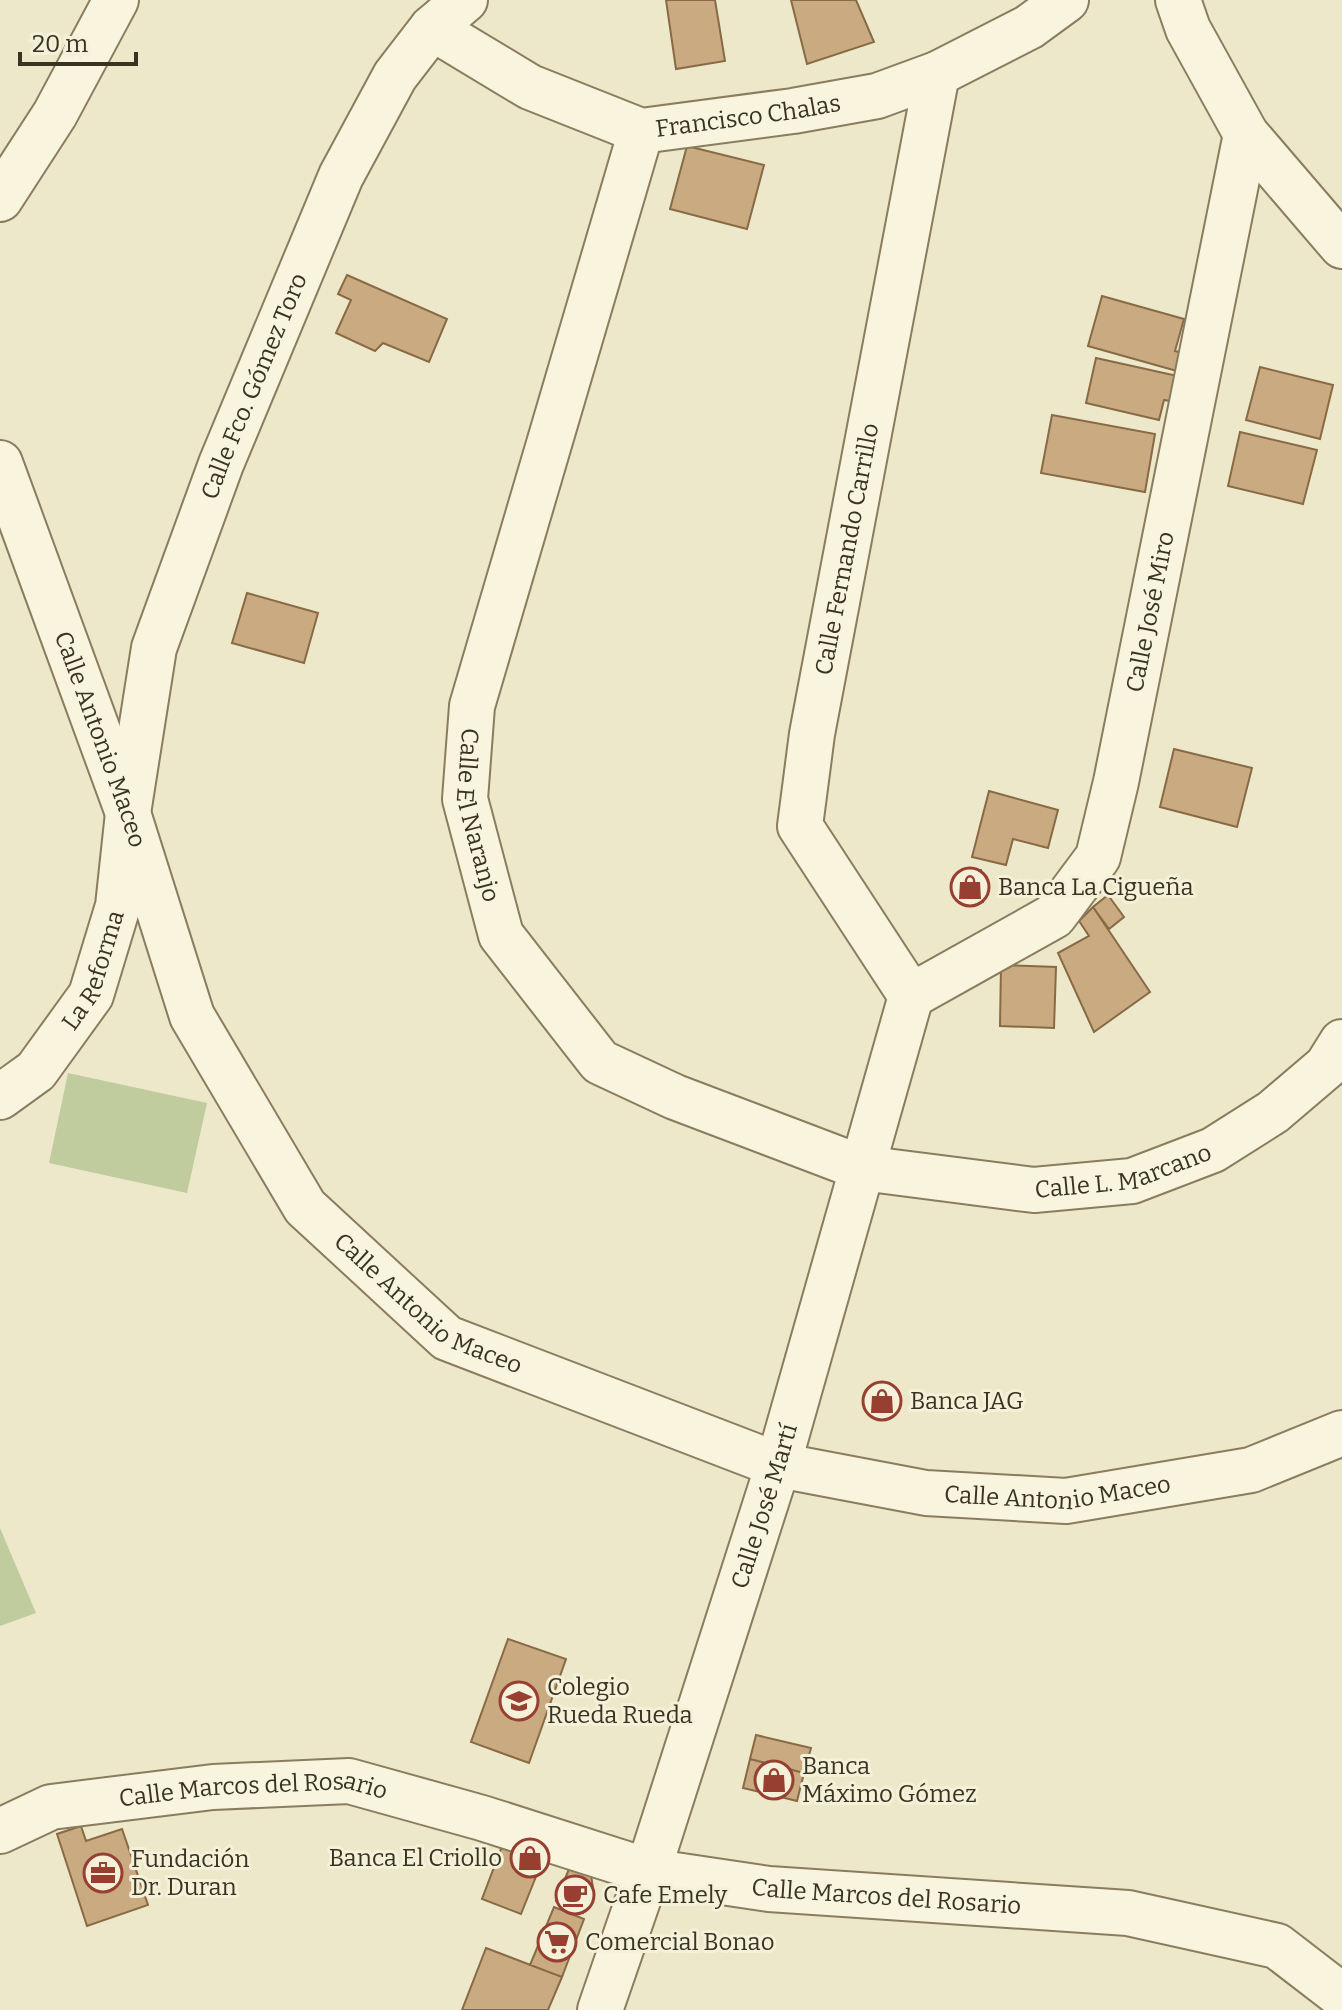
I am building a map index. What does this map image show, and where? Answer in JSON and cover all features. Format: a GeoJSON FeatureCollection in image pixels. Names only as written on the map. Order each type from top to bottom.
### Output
{"type":"FeatureCollection","features":[{"type":"Feature","properties":{"kind":"street"},"geometry":{"type":"LineString","coordinates":[[0,199],[55,114],[116,0]]}},
{"type":"Feature","properties":{"kind":"street","name":"Calle Fco. Gómez Toro"},"geometry":{"type":"LineString","coordinates":[[128,813],[154,648],[221,464],[341,176],[395,76],[432,28],[465,0]]}},
{"type":"Feature","properties":{"kind":"street","name":"Francisco Chalas"},"geometry":{"type":"LineString","coordinates":[[432,28],[530,87],[641,131],[793,111],[877,96],[937,74],[1029,27],[1066,0]]}},
{"type":"Feature","properties":{"kind":"street"},"geometry":{"type":"LineString","coordinates":[[1178,0],[1188,29],[1246,134],[1342,246]]}},
{"type":"Feature","properties":{"kind":"street","name":"Calle Fernando Carrillo"},"geometry":{"type":"LineString","coordinates":[[911,996],[800,826],[814,718],[937,74]]}},
{"type":"Feature","properties":{"kind":"street","name":"Calle El Naranjo"},"geometry":{"type":"LineString","coordinates":[[641,131],[472,706],[465,799],[501,935],[600,1062],[675,1097],[862,1168]]}},
{"type":"Feature","properties":{"kind":"street","name":"Calle José Miro"},"geometry":{"type":"LineString","coordinates":[[911,996],[1054,916],[1098,857],[1116,782],[1246,134]]}},
{"type":"Feature","properties":{"kind":"street","name":"Calle Antonio Maceo"},"geometry":{"type":"LineString","coordinates":[[0,463],[128,813],[192,1016],[305,1207],[447,1338],[778,1465],[926,1493],[1066,1501],[1251,1470],[1342,1433]]}},
{"type":"Feature","properties":{"kind":"street","name":"La Reforma"},"geometry":{"type":"LineString","coordinates":[[0,1097],[36,1071],[91,995],[118,906],[128,813]]}},
{"type":"Feature","properties":{"kind":"street","name":"Calle José Martí"},"geometry":{"type":"LineString","coordinates":[[600,2010],[648,1871],[778,1465],[911,996]]}},
{"type":"Feature","properties":{"kind":"street","name":"Calle L. Marcano"},"geometry":{"type":"LineString","coordinates":[[862,1168],[1034,1190],[1132,1181],[1213,1150],[1273,1112],[1327,1066],[1342,1042]]}},
{"type":"Feature","properties":{"kind":"street","name":"Calle Marcos del Rosario"},"geometry":{"type":"LineString","coordinates":[[0,1831],[51,1807],[213,1787],[349,1781],[482,1818],[648,1871],[769,1889],[1128,1913],[1277,1946],[1342,1996]]}},
{"type":"Feature","properties":{"kind":"green space"},"geometry":{"type":"Polygon","coordinates":[[[68,1073],[207,1103],[187,1193],[49,1163],[68,1073]]]}},
{"type":"Feature","properties":{"kind":"green space"},"geometry":{"type":"Polygon","coordinates":[[[0,1528],[36,1613],[0,1626],[0,1528]]]}},
{"type":"Feature","properties":{"kind":"building"},"geometry":{"type":"Polygon","coordinates":[[[666,0],[715,0],[725,61],[676,69],[666,0]]]}},
{"type":"Feature","properties":{"kind":"building"},"geometry":{"type":"Polygon","coordinates":[[[791,0],[856,0],[874,42],[807,64],[791,0]]]}},
{"type":"Feature","properties":{"kind":"building"},"geometry":{"type":"Polygon","coordinates":[[[687,146],[764,165],[747,229],[670,209],[687,146]]]}},
{"type":"Feature","properties":{"kind":"building"},"geometry":{"type":"Polygon","coordinates":[[[347,275],[447,319],[429,362],[383,343],[375,351],[336,333],[351,300],[338,294],[347,275]]]}},
{"type":"Feature","properties":{"kind":"building"},"geometry":{"type":"Polygon","coordinates":[[[1102,296],[1184,319],[1175,351],[1190,355],[1184,373],[1088,346],[1102,296]]]}},
{"type":"Feature","properties":{"kind":"building"},"geometry":{"type":"Polygon","coordinates":[[[1096,358],[1182,377],[1176,402],[1164,400],[1159,420],[1086,403],[1096,358]]]}},
{"type":"Feature","properties":{"kind":"building"},"geometry":{"type":"Polygon","coordinates":[[[1260,367],[1333,385],[1320,439],[1246,420],[1260,367]]]}},
{"type":"Feature","properties":{"kind":"building"},"geometry":{"type":"Polygon","coordinates":[[[1052,415],[1155,434],[1145,492],[1041,473],[1052,415]]]}},
{"type":"Feature","properties":{"kind":"building"},"geometry":{"type":"Polygon","coordinates":[[[1240,432],[1317,450],[1303,504],[1228,486],[1240,432]]]}},
{"type":"Feature","properties":{"kind":"building"},"geometry":{"type":"Polygon","coordinates":[[[247,593],[318,613],[304,663],[232,643],[247,593]]]}},
{"type":"Feature","properties":{"kind":"building"},"geometry":{"type":"Polygon","coordinates":[[[1174,749],[1252,768],[1237,827],[1160,807],[1174,749]]]}},
{"type":"Feature","properties":{"kind":"building"},"geometry":{"type":"Polygon","coordinates":[[[989,791],[1058,810],[1048,848],[1013,839],[1006,865],[972,857],[989,791]]]}},
{"type":"Feature","properties":{"kind":"building","name":"Banca La Cigueña"},"geometry":{"type":"Polygon","coordinates":[[[981,870],[983,902],[961,904],[958,872],[981,870]]]}},
{"type":"Feature","properties":{"kind":"building"},"geometry":{"type":"Polygon","coordinates":[[[1108,895],[1124,917],[1109,929],[1093,907],[1108,895]]]}},
{"type":"Feature","properties":{"kind":"building"},"geometry":{"type":"Polygon","coordinates":[[[1093,907],[1150,992],[1094,1032],[1058,953],[1089,936],[1079,921],[1093,907]]]}},
{"type":"Feature","properties":{"kind":"building"},"geometry":{"type":"Polygon","coordinates":[[[1001,965],[1056,967],[1054,1028],[1000,1026],[1001,965]]]}},
{"type":"Feature","properties":{"kind":"building","name":"Banca JAG"},"geometry":{"type":"Polygon","coordinates":[[[871,1388],[896,1394],[892,1413],[867,1407],[871,1388]]]}},
{"type":"Feature","properties":{"kind":"building","name":"Colegio Rueda Rueda"},"geometry":{"type":"Polygon","coordinates":[[[508,1639],[566,1659],[529,1763],[471,1742],[508,1639]]]}},
{"type":"Feature","properties":{"kind":"building"},"geometry":{"type":"Polygon","coordinates":[[[756,1735],[811,1748],[804,1773],[750,1759],[756,1735]]]}},
{"type":"Feature","properties":{"kind":"building","name":"Banca Máximo Gómez"},"geometry":{"type":"Polygon","coordinates":[[[750,1759],[804,1773],[797,1801],[743,1788],[750,1759]]]}},
{"type":"Feature","properties":{"kind":"building","name":"Fundación Dr. Duran"},"geometry":{"type":"Polygon","coordinates":[[[81,1826],[86,1841],[122,1829],[148,1905],[87,1926],[57,1834],[81,1826]]]}},
{"type":"Feature","properties":{"kind":"building"},"geometry":{"type":"Polygon","coordinates":[[[507,1833],[547,1849],[521,1914],[482,1899],[507,1833]]]}},
{"type":"Feature","properties":{"kind":"building","name":"Cafe Emely"},"geometry":{"type":"Polygon","coordinates":[[[571,1864],[591,1875],[593,1888],[583,1913],[556,1901],[571,1864]]]}},
{"type":"Feature","properties":{"kind":"building","name":"Comercial Bonao"},"geometry":{"type":"Polygon","coordinates":[[[554,1907],[584,1919],[562,1977],[530,1965],[554,1907]]]}},
{"type":"Feature","properties":{"kind":"building"},"geometry":{"type":"Polygon","coordinates":[[[486,1948],[562,1977],[548,2010],[462,2010],[486,1948]]]}},
{"type":"Feature","properties":{"kind":"place","name":"Banca La Cigueña"},"geometry":{"type":"Point","coordinates":[970,887]}},
{"type":"Feature","properties":{"kind":"place","name":"Banca JAG"},"geometry":{"type":"Point","coordinates":[882,1401]}},
{"type":"Feature","properties":{"kind":"place","name":"Colegio Rueda Rueda"},"geometry":{"type":"Point","coordinates":[519,1701]}},
{"type":"Feature","properties":{"kind":"place","name":"Banca Máximo Gómez"},"geometry":{"type":"Point","coordinates":[774,1780]}},
{"type":"Feature","properties":{"kind":"place","name":"Banca El Criollo"},"geometry":{"type":"Point","coordinates":[530,1858]}},
{"type":"Feature","properties":{"kind":"place","name":"Fundación Dr. Duran"},"geometry":{"type":"Point","coordinates":[103,1873]}},
{"type":"Feature","properties":{"kind":"place","name":"Cafe Emely"},"geometry":{"type":"Point","coordinates":[575,1895]}},
{"type":"Feature","properties":{"kind":"place","name":"Comercial Bonao"},"geometry":{"type":"Point","coordinates":[557,1942]}}]}
